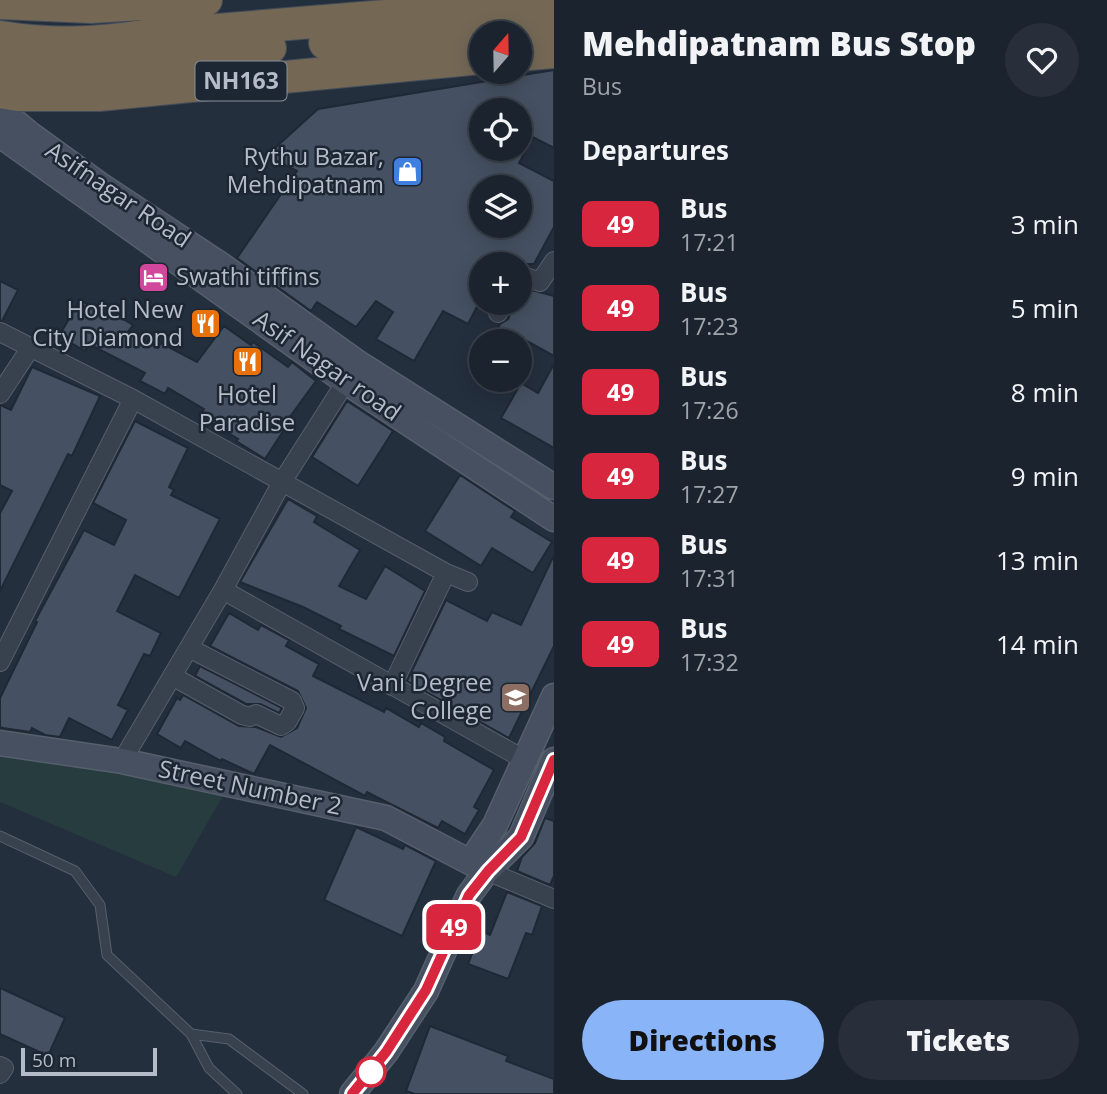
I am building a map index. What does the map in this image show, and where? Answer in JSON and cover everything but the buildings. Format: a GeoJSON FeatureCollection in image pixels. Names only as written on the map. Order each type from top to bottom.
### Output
{"type":"FeatureCollection","features":[{"type":"Feature","properties":{"kind":"highway"},"geometry":{"type":"LineString","coordinates":[[0,3],[91,6],[206,0]]}},
{"type":"Feature","properties":{"kind":"highway"},"geometry":{"type":"LineString","coordinates":[[0,37],[39,43],[92,44],[144,36],[554,2]]}},
{"type":"Feature","properties":{"kind":"highway"},"geometry":{"type":"LineString","coordinates":[[0,63],[54,66],[106,64],[554,24]]}},
{"type":"Feature","properties":{"kind":"highway"},"geometry":{"type":"LineString","coordinates":[[532,54],[554,52]]}},
{"type":"Feature","properties":{"kind":"highway","name":"NH163"},"geometry":{"type":"LineString","coordinates":[[0,92],[18,95],[99,95],[469,59]]}},
{"type":"Feature","properties":{"kind":"main road","name":"Asifnagar Road"},"geometry":{"type":"LineString","coordinates":[[0,109],[100,185],[222,265],[352,372],[554,487]]}},
{"type":"Feature","properties":{"kind":"main road","name":"Asif Nagar road"},"geometry":{"type":"LineString","coordinates":[[0,135],[352,372],[554,519]]}},
{"type":"Feature","properties":{"kind":"main road"},"geometry":{"type":"LineString","coordinates":[[363,1092],[426,990],[469,895],[495,825],[554,696]]}},
{"type":"Feature","properties":{"kind":"main road","name":"Street Number 2"},"geometry":{"type":"LineString","coordinates":[[0,743],[122,761],[386,818],[479,866]]}},
{"type":"Feature","properties":{"kind":"main road"},"geometry":{"type":"LineString","coordinates":[[479,866],[521,837],[554,760]]}},
{"type":"Feature","properties":{"kind":"street"},"geometry":{"type":"LineString","coordinates":[[532,279],[540,282],[554,261]]}},
{"type":"Feature","properties":{"kind":"street"},"geometry":{"type":"LineString","coordinates":[[0,331],[133,399],[446,573],[468,582]]}},
{"type":"Feature","properties":{"kind":"street"},"geometry":{"type":"LineString","coordinates":[[0,394],[31,347]]}},
{"type":"Feature","properties":{"kind":"street"},"geometry":{"type":"LineString","coordinates":[[122,761],[223,590],[282,482],[352,372]]}},
{"type":"Feature","properties":{"kind":"street"},"geometry":{"type":"LineString","coordinates":[[0,662],[133,399]]}},
{"type":"Feature","properties":{"kind":"street"},"geometry":{"type":"LineString","coordinates":[[392,685],[446,573]]}},
{"type":"Feature","properties":{"kind":"street"},"geometry":{"type":"LineString","coordinates":[[223,590],[526,760]]}},
{"type":"Feature","properties":{"kind":"street"},"geometry":{"type":"LineString","coordinates":[[172,676],[242,715],[250,717],[256,714],[281,726],[287,722],[295,708],[292,701],[189,648]]}},
{"type":"Feature","properties":{"kind":"street"},"geometry":{"type":"LineString","coordinates":[[479,866],[554,899]]}},
{"type":"Feature","properties":{"kind":"street"},"geometry":{"type":"LineString","coordinates":[[0,1066],[4,1068],[0,1074]]}},
{"type":"Feature","properties":{"kind":"lane"},"geometry":{"type":"LineString","coordinates":[[0,836],[75,871],[100,905],[107,955],[191,1034],[209,1068],[237,1094]]}},
{"type":"Feature","properties":{"kind":"lane"},"geometry":{"type":"LineString","coordinates":[[191,1034],[229,1038],[303,1094]]}},
{"type":"Feature","properties":{"kind":"green space"},"geometry":{"type":"Polygon","coordinates":[[[0,751],[227,789],[176,877],[0,802],[0,751]]]}},
{"type":"Feature","properties":{"kind":"bus line","name":"49"},"geometry":{"type":"LineString","coordinates":[[352,1094],[386,1052],[426,990],[469,895],[521,837],[554,760]]}},
{"type":"Feature","properties":{"kind":"place","name":"Rythu Bazar, Mehdipatnam"},"geometry":{"type":"Point","coordinates":[407,171]}},
{"type":"Feature","properties":{"kind":"place","name":"Swathi tiffins"},"geometry":{"type":"Point","coordinates":[153,277]}},
{"type":"Feature","properties":{"kind":"place","name":"Hotel New City Diamond"},"geometry":{"type":"Point","coordinates":[206,324]}},
{"type":"Feature","properties":{"kind":"place","name":"Hotel Paradise"},"geometry":{"type":"Point","coordinates":[247,361]}},
{"type":"Feature","properties":{"kind":"place","name":"Vani Degree College"},"geometry":{"type":"Point","coordinates":[515,697]}}]}
